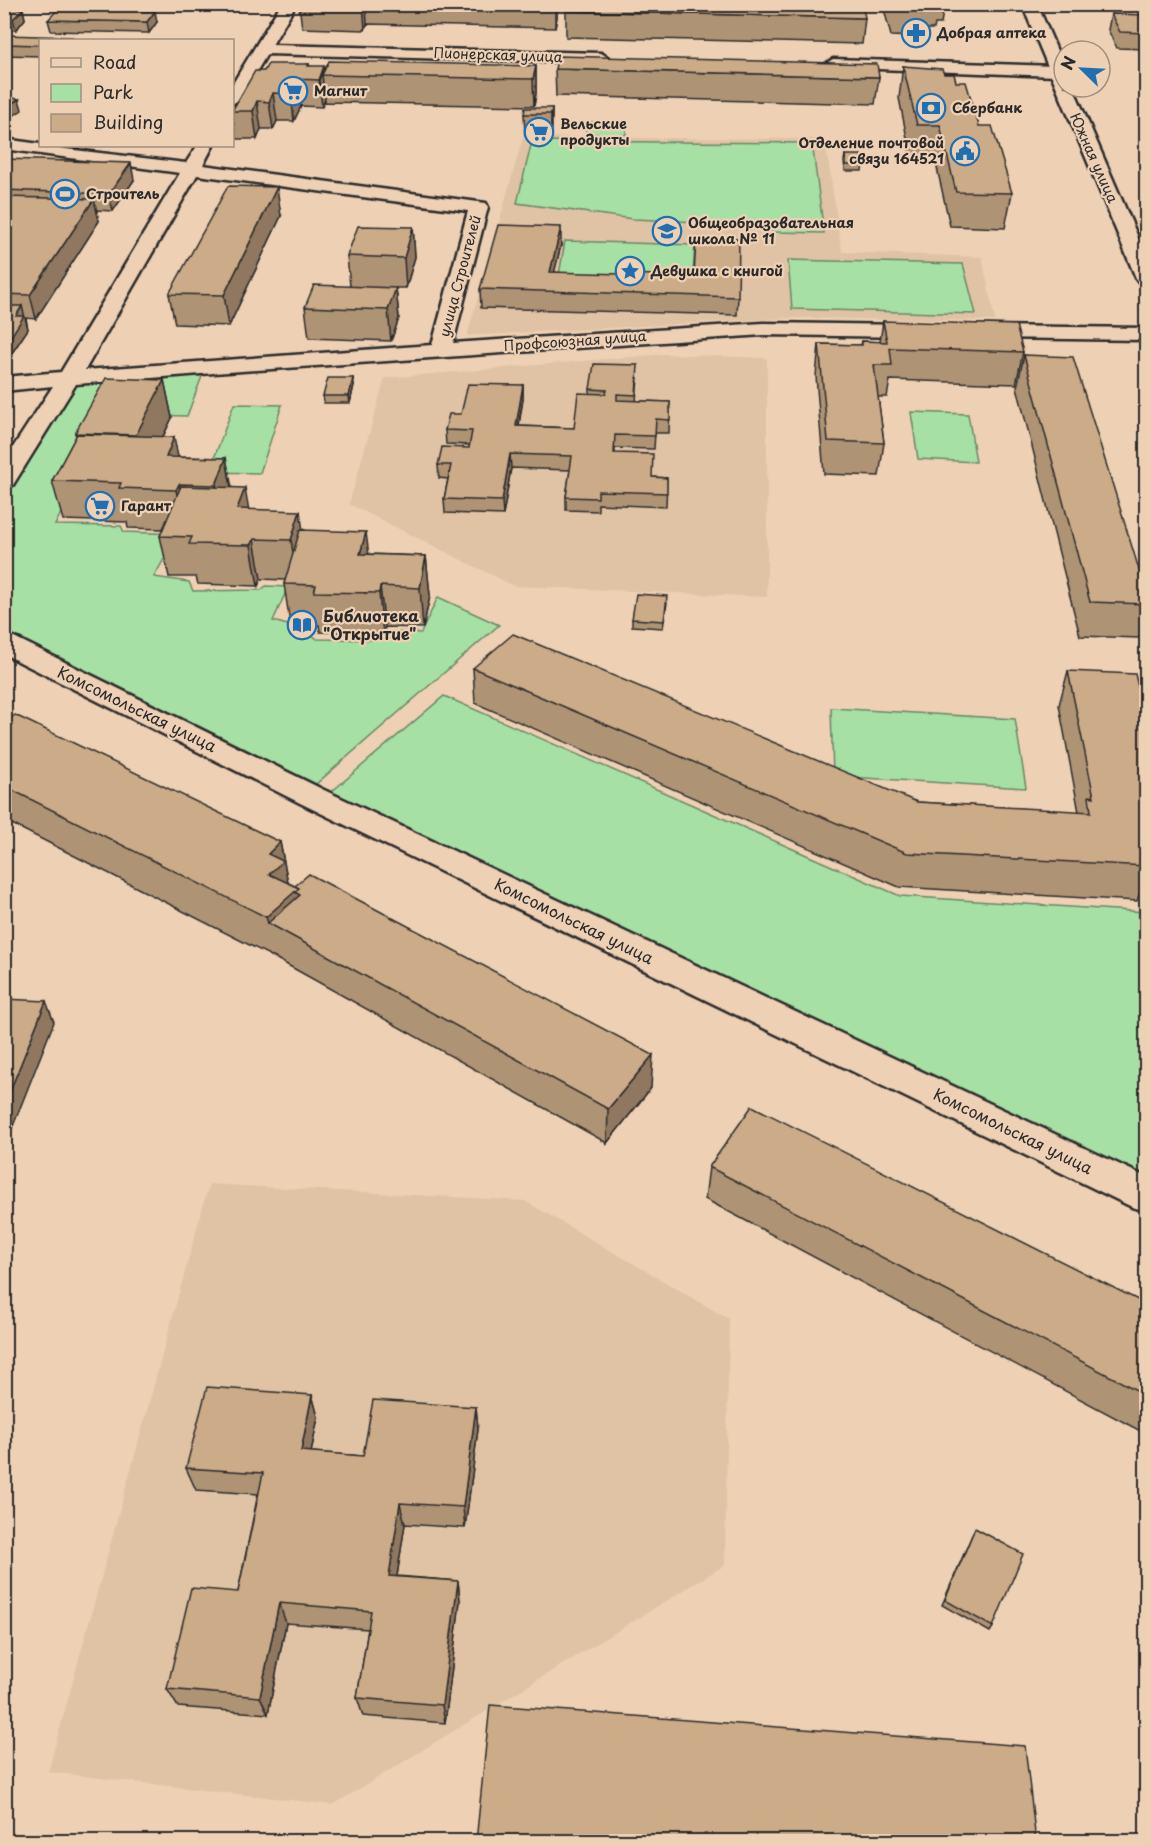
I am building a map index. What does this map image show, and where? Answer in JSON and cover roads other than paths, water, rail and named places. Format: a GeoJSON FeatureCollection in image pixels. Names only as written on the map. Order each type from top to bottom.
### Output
{"type":"FeatureCollection","features":[{"type":"Feature","properties":{"kind":"street"},"geometry":{"type":"LineString","coordinates":[[234,96],[289,4]]}},
{"type":"Feature","properties":{"kind":"street","name":"Южная улица"},"geometry":{"type":"LineString","coordinates":[[1029,4],[1052,61]]}},
{"type":"Feature","properties":{"kind":"street","name":"Пионерская улица"},"geometry":{"type":"LineString","coordinates":[[264,49],[615,58]]}},
{"type":"Feature","properties":{"kind":"street"},"geometry":{"type":"LineString","coordinates":[[817,64],[1052,71]]}},
{"type":"Feature","properties":{"kind":"street","name":"Южная улица"},"geometry":{"type":"LineString","coordinates":[[1068,99],[1146,278]]}},
{"type":"Feature","properties":{"kind":"street"},"geometry":{"type":"LineString","coordinates":[[4,144],[191,168]]}},
{"type":"Feature","properties":{"kind":"street"},"geometry":{"type":"LineString","coordinates":[[4,480],[68,380],[204,147]]}},
{"type":"Feature","properties":{"kind":"street","name":"улица Строителей"},"geometry":{"type":"LineString","coordinates":[[191,168],[479,207],[442,346]]}},
{"type":"Feature","properties":{"kind":"street","name":"Профсоюзная улица"},"geometry":{"type":"LineString","coordinates":[[4,384],[214,366],[763,329],[1146,334]]}},
{"type":"Feature","properties":{"kind":"street","name":"Комсомольская улица"},"geometry":{"type":"LineString","coordinates":[[4,643],[313,797],[1146,1195]]}},
{"type":"Feature","properties":{"kind":"place","name":"Добрая аптека"},"geometry":{"type":"Point","coordinates":[916,33]}},
{"type":"Feature","properties":{"kind":"place","name":"Магнит"},"geometry":{"type":"Point","coordinates":[293,91]}},
{"type":"Feature","properties":{"kind":"place","name":"Сбербанк"},"geometry":{"type":"Point","coordinates":[931,108]}},
{"type":"Feature","properties":{"kind":"place","name":"Вельские продукты"},"geometry":{"type":"Point","coordinates":[539,132]}},
{"type":"Feature","properties":{"kind":"place","name":"Отделение почтовой связи 164521"},"geometry":{"type":"Point","coordinates":[965,151]}},
{"type":"Feature","properties":{"kind":"place","name":"Строитель"},"geometry":{"type":"Point","coordinates":[65,194]}},
{"type":"Feature","properties":{"kind":"place","name":"Общеобразовательная школа № 11"},"geometry":{"type":"Point","coordinates":[667,231]}},
{"type":"Feature","properties":{"kind":"place","name":"Девушка с книгой"},"geometry":{"type":"Point","coordinates":[630,271]}},
{"type":"Feature","properties":{"kind":"place","name":"Гарант"},"geometry":{"type":"Point","coordinates":[100,506]}},
{"type":"Feature","properties":{"kind":"place","name":"Библиотека \"Открытие\""},"geometry":{"type":"Point","coordinates":[302,625]}}]}
